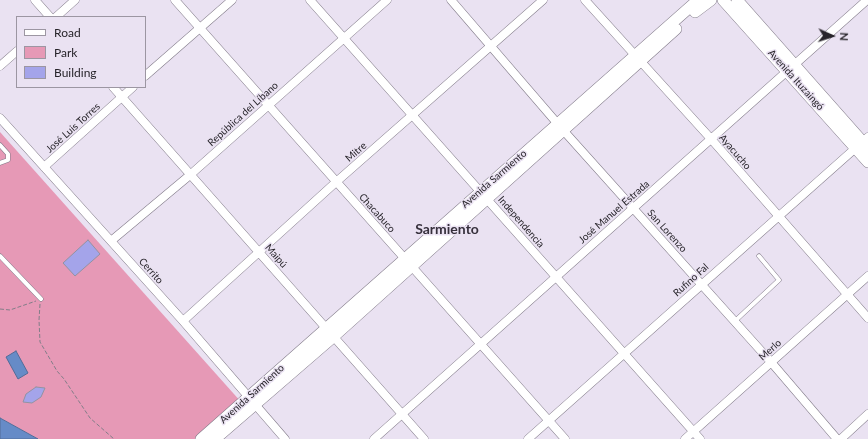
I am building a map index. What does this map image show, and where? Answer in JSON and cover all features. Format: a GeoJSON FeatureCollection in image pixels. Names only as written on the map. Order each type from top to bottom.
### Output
{"type":"FeatureCollection","features":[{"type":"Feature","properties":{"kind":"main road","name":"Avenida Sarmiento"},"geometry":{"type":"LineString","coordinates":[[638,58],[698,0]]}},
{"type":"Feature","properties":{"kind":"main road","name":"Avenida Sarmiento"},"geometry":{"type":"LineString","coordinates":[[215,439],[251,401],[326,328],[407,262],[638,58],[701,6],[711,0]]}},
{"type":"Feature","properties":{"kind":"main road","name":"Avenida Ituzaingó"},"geometry":{"type":"LineString","coordinates":[[723,0],[864,144],[868,162]]}},
{"type":"Feature","properties":{"kind":"main road","name":"Avenida Ituzaingó"},"geometry":{"type":"LineString","coordinates":[[737,0],[791,68]]}},
{"type":"Feature","properties":{"kind":"main road","name":"Avenida Sarmiento"},"geometry":{"type":"LineString","coordinates":[[201,439],[333,336],[407,262]]}},
{"type":"Feature","properties":{"kind":"street"},"geometry":{"type":"LineString","coordinates":[[35,0],[49,16]]}},
{"type":"Feature","properties":{"kind":"street"},"geometry":{"type":"LineString","coordinates":[[57,16],[75,0]]}},
{"type":"Feature","properties":{"kind":"street","name":"Chacabuco"},"geometry":{"type":"LineString","coordinates":[[175,0],[335,182],[565,439]]}},
{"type":"Feature","properties":{"kind":"street"},"geometry":{"type":"LineString","coordinates":[[146,75],[232,0]]}},
{"type":"Feature","properties":{"kind":"street","name":"Independencia"},"geometry":{"type":"LineString","coordinates":[[310,0],[700,439]]}},
{"type":"Feature","properties":{"kind":"street","name":"República del Líbano"},"geometry":{"type":"LineString","coordinates":[[111,241],[190,175],[387,0]]}},
{"type":"Feature","properties":{"kind":"street","name":"San Lorenzo"},"geometry":{"type":"LineString","coordinates":[[451,0],[560,126],[771,362],[837,439]]}},
{"type":"Feature","properties":{"kind":"street","name":"Mitre"},"geometry":{"type":"LineString","coordinates":[[183,321],[335,182],[413,116],[543,0]]}},
{"type":"Feature","properties":{"kind":"street","name":"Ayacucho"},"geometry":{"type":"LineString","coordinates":[[585,0],[712,140],[868,318]]}},
{"type":"Feature","properties":{"kind":"street","name":"José Manuel Estrada"},"geometry":{"type":"LineString","coordinates":[[374,439],[712,140],[867,0]]}},
{"type":"Feature","properties":{"kind":"street"},"geometry":{"type":"LineString","coordinates":[[0,66],[16,52]]}},
{"type":"Feature","properties":{"kind":"street","name":"Maipú"},"geometry":{"type":"LineString","coordinates":[[114,88],[424,439]]}},
{"type":"Feature","properties":{"kind":"street","name":"José Luis Torres"},"geometry":{"type":"LineString","coordinates":[[44,167],[132,88]]}},
{"type":"Feature","properties":{"kind":"street","name":"Cerrito"},"geometry":{"type":"LineString","coordinates":[[0,118],[183,321],[285,439]]}},
{"type":"Feature","properties":{"kind":"street","name":"Rufino Fal"},"geometry":{"type":"LineString","coordinates":[[528,439],[778,216],[864,144]]}},
{"type":"Feature","properties":{"kind":"street","name":"Merlo"},"geometry":{"type":"LineString","coordinates":[[685,439],[868,276]]}},
{"type":"Feature","properties":{"kind":"street"},"geometry":{"type":"LineString","coordinates":[[841,439],[868,414]]}},
{"type":"Feature","properties":{"kind":"lane"},"geometry":{"type":"LineString","coordinates":[[0,145],[8,154],[8,160],[0,163]]}},
{"type":"Feature","properties":{"kind":"lane"},"geometry":{"type":"LineString","coordinates":[[0,256],[41,299]]}},
{"type":"Feature","properties":{"kind":"lane"},"geometry":{"type":"LineString","coordinates":[[734,322],[779,280],[759,256]]}},
{"type":"Feature","properties":{"kind":"path"},"geometry":{"type":"LineString","coordinates":[[0,309],[10,310],[41,299],[39,320],[40,342],[57,371],[90,418],[114,439]]}},
{"type":"Feature","properties":{"kind":"green space"},"geometry":{"type":"Polygon","coordinates":[[[0,132],[242,403],[198,439],[38,439],[0,418],[0,132]]]}},
{"type":"Feature","properties":{"kind":"water"},"geometry":{"type":"Polygon","coordinates":[[[16,351],[28,373],[18,379],[6,357],[16,351]]]}},
{"type":"Feature","properties":{"kind":"water"},"geometry":{"type":"Polygon","coordinates":[[[0,418],[38,439],[0,439],[0,418]]]}},
{"type":"Feature","properties":{"kind":"building"},"geometry":{"type":"Polygon","coordinates":[[[88,240],[100,254],[75,276],[63,263],[88,240]]]}},
{"type":"Feature","properties":{"kind":"building"},"geometry":{"type":"Polygon","coordinates":[[[36,387],[45,388],[41,397],[32,403],[23,402],[26,394],[36,387]]]}},
{"type":"Feature","properties":{"kind":"district","name":"Sarmiento"},"geometry":{"type":"Point","coordinates":[447,229]}}]}
